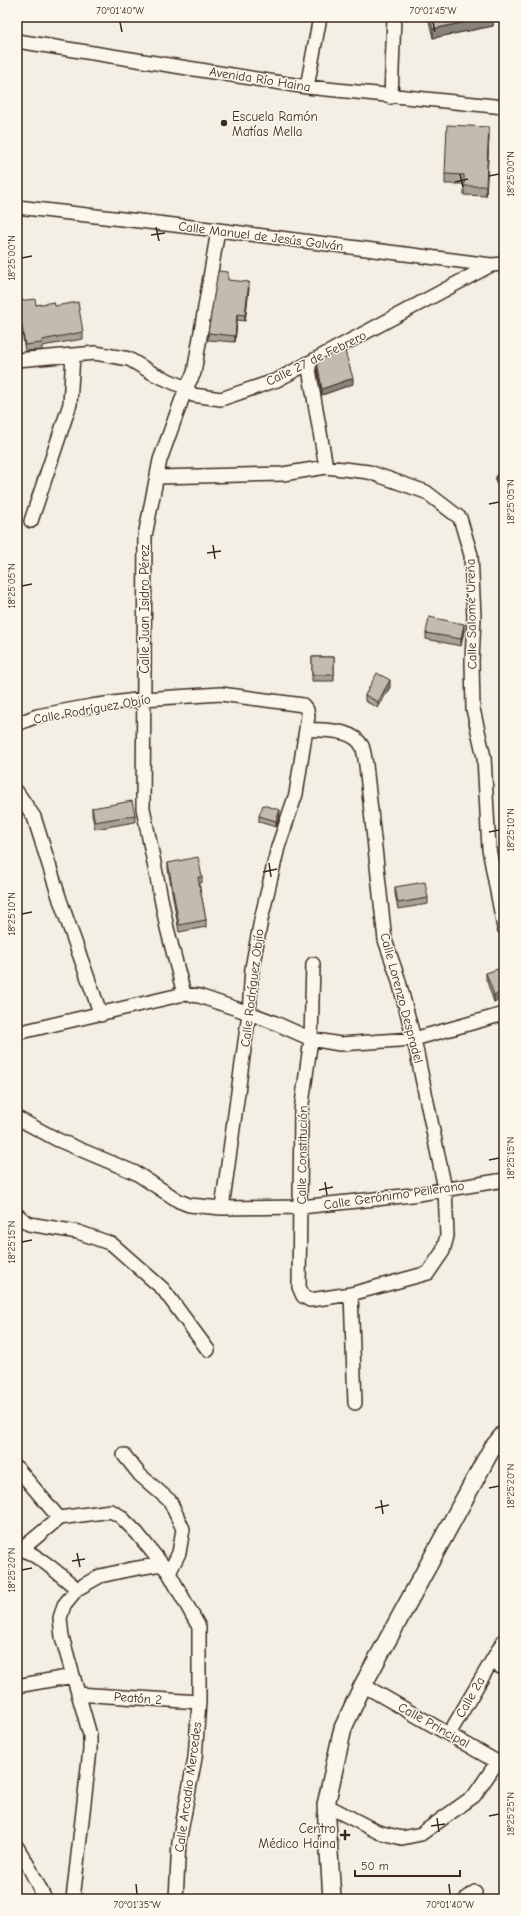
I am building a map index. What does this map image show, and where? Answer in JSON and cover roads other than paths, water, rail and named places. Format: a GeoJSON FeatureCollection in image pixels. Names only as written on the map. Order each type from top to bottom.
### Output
{"type":"FeatureCollection","features":[{"type":"Feature","properties":{"kind":"main road"},"geometry":{"type":"LineString","coordinates":[[332,1899],[326,1805],[343,1728],[363,1685],[491,1450],[504,1434]]}},
{"type":"Feature","properties":{"kind":"street"},"geometry":{"type":"LineString","coordinates":[[307,87],[320,17]]}},
{"type":"Feature","properties":{"kind":"street"},"geometry":{"type":"LineString","coordinates":[[391,97],[394,17]]}},
{"type":"Feature","properties":{"kind":"street","name":"Avenida Río Haina"},"geometry":{"type":"LineString","coordinates":[[17,42],[307,87],[391,97],[504,107]]}},
{"type":"Feature","properties":{"kind":"street","name":"Calle Manuel de Jesús Galván"},"geometry":{"type":"LineString","coordinates":[[17,207],[218,230],[498,265]]}},
{"type":"Feature","properties":{"kind":"street","name":"Calle Juan Isidro Pérez"},"geometry":{"type":"LineString","coordinates":[[184,994],[167,928],[143,808],[145,536],[160,460],[186,388],[194,374],[218,230]]}},
{"type":"Feature","properties":{"kind":"street","name":"Calle 27 de Febrero"},"geometry":{"type":"LineString","coordinates":[[18,358],[95,353],[129,359],[154,374],[186,388],[193,395],[221,399],[277,380],[498,265]]}},
{"type":"Feature","properties":{"kind":"street"},"geometry":{"type":"LineString","coordinates":[[31,521],[70,404],[73,355]]}},
{"type":"Feature","properties":{"kind":"street"},"geometry":{"type":"LineString","coordinates":[[308,364],[326,467]]}},
{"type":"Feature","properties":{"kind":"street","name":"Calle Salomé Ureña"},"geometry":{"type":"LineString","coordinates":[[157,477],[282,474],[326,467],[369,472],[426,492],[460,518],[471,555],[474,617],[472,661],[474,709],[484,757],[489,849],[504,928]]}},
{"type":"Feature","properties":{"kind":"street","name":"Calle Rodríguez Objío"},"geometry":{"type":"LineString","coordinates":[[17,724],[37,716],[143,699],[221,694],[303,705],[307,710],[308,716],[296,794],[278,847],[261,920],[252,968],[249,1013],[222,1208]]}},
{"type":"Feature","properties":{"kind":"street","name":"Calle Lorenzo Despradel"},"geometry":{"type":"LineString","coordinates":[[306,729],[346,734],[355,737],[362,747],[369,788],[385,940],[398,978],[414,1039],[445,1189],[447,1236],[443,1251],[428,1273],[351,1294]]}},
{"type":"Feature","properties":{"kind":"street"},"geometry":{"type":"LineString","coordinates":[[17,792],[34,817],[60,900],[101,1015]]}},
{"type":"Feature","properties":{"kind":"street","name":"Calle Constitución"},"geometry":{"type":"LineString","coordinates":[[313,964],[310,1039],[301,1111],[299,1287],[303,1296],[310,1300],[351,1294]]}},
{"type":"Feature","properties":{"kind":"street"},"geometry":{"type":"LineString","coordinates":[[17,1033],[101,1015],[184,994],[200,996],[249,1013],[310,1039],[340,1044],[414,1039],[504,1014]]}},
{"type":"Feature","properties":{"kind":"street","name":"Calle Gerónimo Pellerano"},"geometry":{"type":"LineString","coordinates":[[17,1118],[58,1140],[136,1173],[179,1201],[189,1205],[222,1208],[301,1207],[412,1195],[504,1180]]}},
{"type":"Feature","properties":{"kind":"street"},"geometry":{"type":"LineString","coordinates":[[17,1215],[29,1224],[78,1232],[112,1244],[163,1289],[208,1350]]}},
{"type":"Feature","properties":{"kind":"street"},"geometry":{"type":"LineString","coordinates":[[351,1294],[355,1402]]}},
{"type":"Feature","properties":{"kind":"street"},"geometry":{"type":"LineString","coordinates":[[73,1899],[90,1750],[90,1735],[62,1636],[60,1618],[64,1604],[77,1589],[100,1576],[127,1570],[165,1569],[179,1554],[183,1529],[170,1501],[140,1475],[124,1455]]}},
{"type":"Feature","properties":{"kind":"street"},"geometry":{"type":"LineString","coordinates":[[17,1468],[58,1518],[20,1548],[52,1567],[77,1589]]}},
{"type":"Feature","properties":{"kind":"street","name":"Calle Arcadio Mercedes"},"geometry":{"type":"LineString","coordinates":[[58,1518],[111,1511],[125,1520],[165,1569],[199,1627],[199,1702],[195,1758],[179,1842],[176,1899]]}},
{"type":"Feature","properties":{"kind":"street","name":"Calle 2a"},"geometry":{"type":"LineString","coordinates":[[449,1734],[504,1640]]}},
{"type":"Feature","properties":{"kind":"street"},"geometry":{"type":"LineString","coordinates":[[492,1662],[504,1669]]}},
{"type":"Feature","properties":{"kind":"street"},"geometry":{"type":"LineString","coordinates":[[17,1686],[73,1676]]}},
{"type":"Feature","properties":{"kind":"street","name":"Calle Principal"},"geometry":{"type":"LineString","coordinates":[[363,1685],[501,1764]]}},
{"type":"Feature","properties":{"kind":"street","name":"Peatón 2"},"geometry":{"type":"LineString","coordinates":[[78,1694],[199,1702]]}},
{"type":"Feature","properties":{"kind":"street"},"geometry":{"type":"LineString","coordinates":[[326,1805],[378,1832],[402,1838],[422,1834],[474,1796],[501,1764]]}},
{"type":"Feature","properties":{"kind":"street"},"geometry":{"type":"LineString","coordinates":[[17,1847],[40,1897]]}},
{"type":"Feature","properties":{"kind":"place","name":"Escuela Ramón Matías Mella"},"geometry":{"type":"Point","coordinates":[224,123]}},
{"type":"Feature","properties":{"kind":"place","name":"Centro Médico Haina"},"geometry":{"type":"Point","coordinates":[345,1835]}}]}
